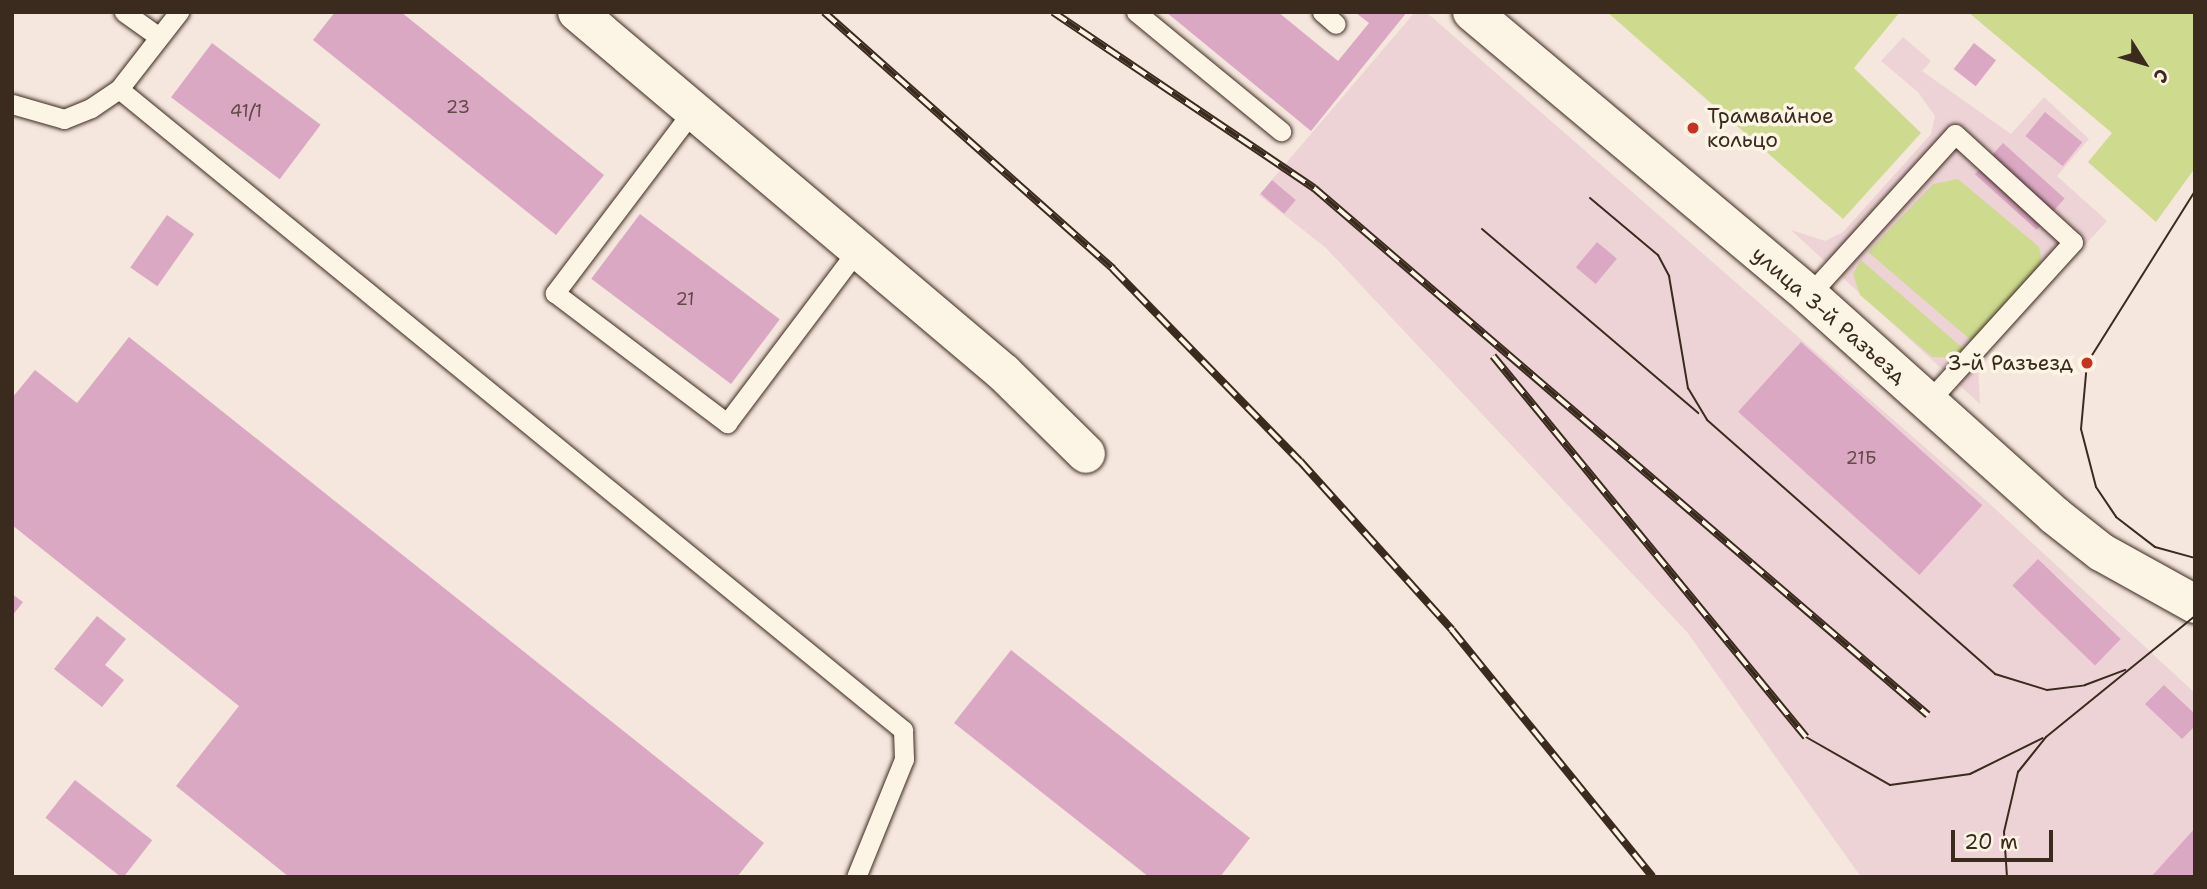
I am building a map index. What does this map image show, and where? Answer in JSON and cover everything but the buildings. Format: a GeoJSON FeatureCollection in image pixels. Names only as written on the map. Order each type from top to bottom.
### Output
{"type":"FeatureCollection","features":[{"type":"Feature","properties":{"kind":"main road"},"geometry":{"type":"LineString","coordinates":[[577,12],[1004,373],[1086,454]]}},
{"type":"Feature","properties":{"kind":"main road","name":"улица 3-й Разъезд"},"geometry":{"type":"LineString","coordinates":[[1472,12],[1809,295],[1927,403],[2101,552],[2195,604]]}},
{"type":"Feature","properties":{"kind":"lane"},"geometry":{"type":"LineString","coordinates":[[124,12],[159,37]]}},
{"type":"Feature","properties":{"kind":"lane"},"geometry":{"type":"LineString","coordinates":[[12,104],[64,120],[119,89],[179,12]]}},
{"type":"Feature","properties":{"kind":"lane"},"geometry":{"type":"LineString","coordinates":[[1136,12],[1281,131]]}},
{"type":"Feature","properties":{"kind":"lane"},"geometry":{"type":"LineString","coordinates":[[119,89],[903,730],[904,759],[856,877]]}},
{"type":"Feature","properties":{"kind":"lane"},"geometry":{"type":"LineString","coordinates":[[694,109],[555,293],[727,423],[858,249]]}},
{"type":"Feature","properties":{"kind":"lane"},"geometry":{"type":"LineString","coordinates":[[1809,295],[1955,134],[2073,242],[1927,403]]}},
{"type":"Feature","properties":{"kind":"shaded area"},"geometry":{"type":"Polygon","coordinates":[[[1415,12],[1426,12],[1991,505],[2195,693],[2195,877],[1861,877],[1687,632],[1326,248],[1259,195],[1415,12]]]}},
{"type":"Feature","properties":{"kind":"shaded area"},"geometry":{"type":"Polygon","coordinates":[[[1903,37],[1931,61],[1922,71],[2011,134],[2044,97],[2089,139],[2057,176],[2107,221],[1993,346],[1978,367],[1980,404],[1791,230],[1825,241],[1843,232],[1931,134],[1935,116],[1918,92],[1881,61],[1903,37]]]}},
{"type":"Feature","properties":{"kind":"green space"},"geometry":{"type":"Polygon","coordinates":[[[1607,12],[1900,12],[1854,68],[1921,133],[1843,219],[1607,12]]]}},
{"type":"Feature","properties":{"kind":"green space"},"geometry":{"type":"Polygon","coordinates":[[[1968,12],[2195,12],[2195,168],[2156,222],[2088,162],[2112,133],[1968,12]]]}},
{"type":"Feature","properties":{"kind":"green space"},"geometry":{"type":"Polygon","coordinates":[[[1958,179],[2039,247],[2041,256],[2040,267],[1973,342],[1868,252],[1933,184],[1958,179]]]}},
{"type":"Feature","properties":{"kind":"green space"},"geometry":{"type":"Polygon","coordinates":[[[1861,260],[1965,350],[1954,358],[1932,357],[1860,295],[1853,274],[1861,260]]]}},
{"type":"Feature","properties":{"kind":"tram line"},"geometry":{"type":"LineString","coordinates":[[2195,191],[2087,363],[2081,429],[2096,487],[2116,517],[2155,547],[2195,558]]}},
{"type":"Feature","properties":{"kind":"tram line"},"geometry":{"type":"LineString","coordinates":[[1590,198],[1658,255],[1669,276],[1688,388],[1707,420],[1995,674],[2047,690],[2085,685],[2125,670]]}},
{"type":"Feature","properties":{"kind":"tram line"},"geometry":{"type":"LineString","coordinates":[[1482,229],[1698,413]]}},
{"type":"Feature","properties":{"kind":"tram line"},"geometry":{"type":"LineString","coordinates":[[2007,877],[2004,832],[2018,772],[2046,737],[2195,616]]}},
{"type":"Feature","properties":{"kind":"tram line"},"geometry":{"type":"LineString","coordinates":[[1806,737],[1890,785],[1970,774],[2043,738]]}},
{"type":"Feature","properties":{"kind":"railway"},"geometry":{"type":"LineString","coordinates":[[824,12],[1113,269],[1300,461],[1452,630],[1653,877]]}},
{"type":"Feature","properties":{"kind":"railway"},"geometry":{"type":"LineString","coordinates":[[1053,12],[1314,188],[1928,715]]}},
{"type":"Feature","properties":{"kind":"railway"},"geometry":{"type":"LineString","coordinates":[[1493,356],[1806,737]]}},
{"type":"Feature","properties":{"kind":"place","name":"Трамвайное кольцо"},"geometry":{"type":"Point","coordinates":[1693,128]}},
{"type":"Feature","properties":{"kind":"place","name":"3-й Разъезд"},"geometry":{"type":"Point","coordinates":[2087,363]}}]}
